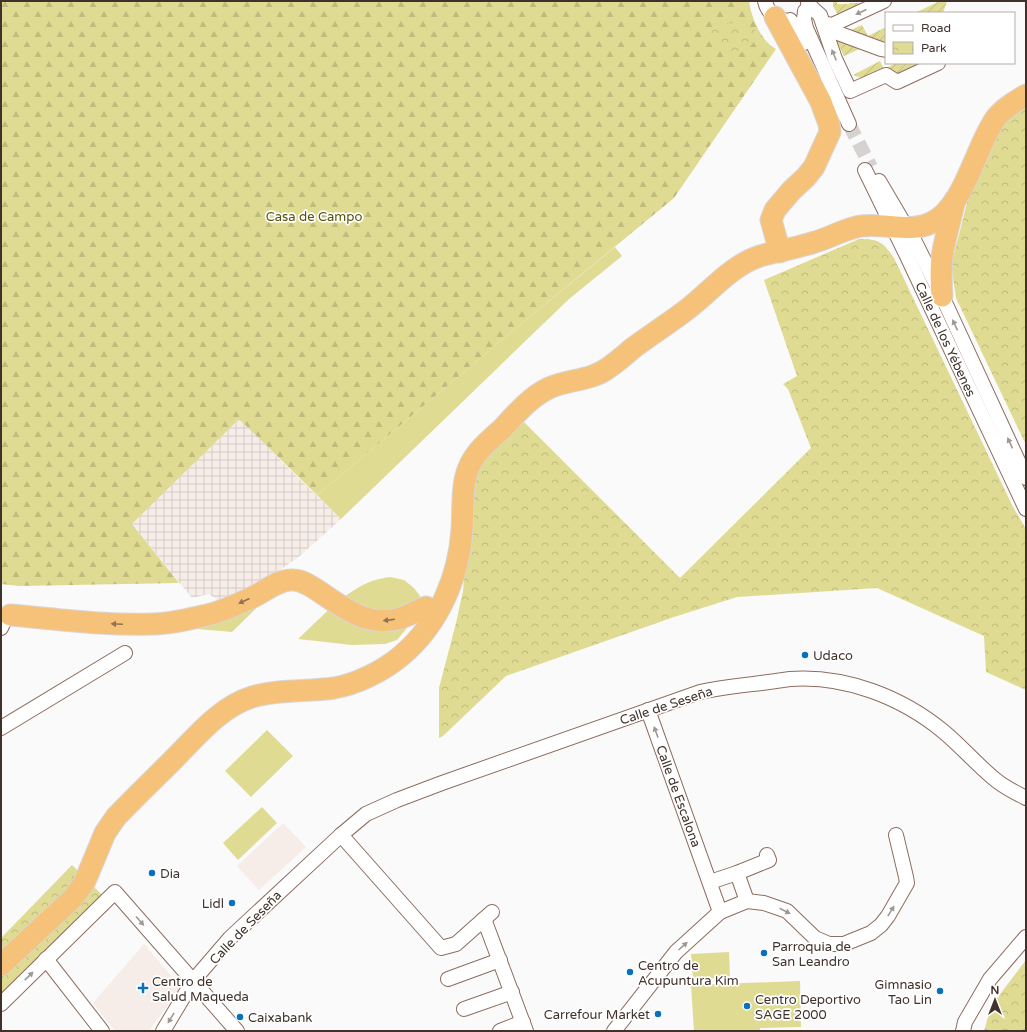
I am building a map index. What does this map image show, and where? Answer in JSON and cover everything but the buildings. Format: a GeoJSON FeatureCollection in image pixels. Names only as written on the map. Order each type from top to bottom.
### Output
{"type":"FeatureCollection","features":[{"type":"Feature","properties":{"kind":"highway"},"geometry":{"type":"LineString","coordinates":[[777,14],[820,102],[829,124],[830,132],[814,167],[775,210],[771,220],[779,245]]}},
{"type":"Feature","properties":{"kind":"highway"},"geometry":{"type":"LineString","coordinates":[[1,948],[60,894],[70,882],[83,856],[91,835],[98,824],[214,707],[234,694],[264,684],[335,675],[356,668],[380,656],[398,643],[426,607],[437,587],[443,571],[450,533],[454,474],[458,465],[470,448],[529,390],[550,377],[591,365],[670,308],[740,254],[755,248],[779,245],[794,249],[861,226],[897,222],[927,216],[936,211],[952,192],[982,120],[995,102],[1004,94],[1026,82]]}},
{"type":"Feature","properties":{"kind":"highway"},"geometry":{"type":"LineString","coordinates":[[897,222],[913,228],[930,224],[950,208],[997,116],[1007,107],[1026,95]]}},
{"type":"Feature","properties":{"kind":"highway"},"geometry":{"type":"LineString","coordinates":[[942,296],[942,260],[955,199]]}},
{"type":"Feature","properties":{"kind":"highway"},"geometry":{"type":"LineString","coordinates":[[1,965],[73,898],[84,883],[104,833],[116,817],[216,718],[238,703],[252,697],[290,691],[335,688],[349,684],[388,665],[411,647],[425,631],[440,608],[448,592],[459,551],[462,527],[463,487],[469,466],[480,450],[532,398],[551,387],[591,377],[606,370],[688,308],[739,266],[779,245]]}},
{"type":"Feature","properties":{"kind":"highway"},"geometry":{"type":"LineString","coordinates":[[3,621],[116,624],[160,623],[208,615],[225,610],[278,583],[292,580],[300,581],[311,586],[342,607],[365,619],[377,621],[400,618],[426,607]]}},
{"type":"Feature","properties":{"kind":"street"},"geometry":{"type":"LineString","coordinates":[[824,23],[832,25],[884,1]]}},
{"type":"Feature","properties":{"kind":"street"},"geometry":{"type":"LineString","coordinates":[[807,5],[820,15],[824,23],[826,35],[835,59],[850,91],[886,75],[897,82],[936,64]]}},
{"type":"Feature","properties":{"kind":"street"},"geometry":{"type":"LineString","coordinates":[[777,14],[798,17],[807,5]]}},
{"type":"Feature","properties":{"kind":"street"},"geometry":{"type":"LineString","coordinates":[[777,14],[799,34],[846,125],[806,28],[804,19],[807,5]]}},
{"type":"Feature","properties":{"kind":"street"},"geometry":{"type":"LineString","coordinates":[[835,32],[885,50]]}},
{"type":"Feature","properties":{"kind":"street","name":"Calle de los Yébenes"},"geometry":{"type":"LineString","coordinates":[[868,169],[897,222],[942,296],[1026,478]]}},
{"type":"Feature","properties":{"kind":"street","name":"Calle de los Yébenes"},"geometry":{"type":"LineString","coordinates":[[897,222],[907,256],[1026,509]]}},
{"type":"Feature","properties":{"kind":"street"},"geometry":{"type":"LineString","coordinates":[[1,728],[125,653]]}},
{"type":"Feature","properties":{"kind":"street","name":"Calle de Seseña"},"geometry":{"type":"LineString","coordinates":[[163,1031],[193,981],[230,938],[341,835],[366,814],[397,800],[700,692],[739,685],[796,679],[844,683],[869,689],[896,700],[925,718],[943,731],[996,780],[1010,790],[1026,798]]}},
{"type":"Feature","properties":{"kind":"street","name":"Calle de Escalona"},"geometry":{"type":"LineString","coordinates":[[648,710],[720,912]]}},
{"type":"Feature","properties":{"kind":"street"},"geometry":{"type":"LineString","coordinates":[[341,835],[441,948],[456,944],[488,916],[500,960],[525,1026],[500,1031]]}},
{"type":"Feature","properties":{"kind":"street"},"geometry":{"type":"LineString","coordinates":[[614,1031],[676,952],[720,912],[747,901],[764,903],[787,911],[807,932],[815,938],[828,944],[844,944],[871,933],[881,925],[888,916],[907,883],[896,835]]}},
{"type":"Feature","properties":{"kind":"street"},"geometry":{"type":"LineString","coordinates":[[710,882],[769,860],[767,855]]}},
{"type":"Feature","properties":{"kind":"street"},"geometry":{"type":"LineString","coordinates":[[737,873],[747,901]]}},
{"type":"Feature","properties":{"kind":"street"},"geometry":{"type":"LineString","coordinates":[[1,1004],[115,892],[236,1031]]}},
{"type":"Feature","properties":{"kind":"street"},"geometry":{"type":"LineString","coordinates":[[963,1031],[965,1022],[990,979],[1026,938]]}},
{"type":"Feature","properties":{"kind":"street"},"geometry":{"type":"LineString","coordinates":[[46,959],[102,1031]]}},
{"type":"Feature","properties":{"kind":"street"},"geometry":{"type":"LineString","coordinates":[[448,979],[500,960]]}},
{"type":"Feature","properties":{"kind":"street"},"geometry":{"type":"LineString","coordinates":[[464,1009],[512,992]]}},
{"type":"Feature","properties":{"kind":"shaded area"},"geometry":{"type":"Polygon","coordinates":[[[239,418],[341,519],[301,555],[273,575],[220,602],[209,594],[192,598],[132,524],[239,418]]]}},
{"type":"Feature","properties":{"kind":"shaded area"},"geometry":{"type":"Polygon","coordinates":[[[283,823],[306,847],[259,890],[237,866],[283,823]]]}},
{"type":"Feature","properties":{"kind":"shaded area","name":"Centro de Salud Maqueda"},"geometry":{"type":"Polygon","coordinates":[[[144,944],[177,983],[179,990],[149,1031],[115,1031],[93,1003],[144,944]]]}},
{"type":"Feature","properties":{"kind":"green space","name":"Casa de Campo"},"geometry":{"type":"Polygon","coordinates":[[[1,1],[749,1],[754,21],[761,35],[776,49],[674,198],[317,495],[239,419],[132,524],[179,583],[19,586],[1,584],[1,1]]]}},
{"type":"Feature","properties":{"kind":"green space"},"geometry":{"type":"Polygon","coordinates":[[[833,1],[837,1],[837,4],[849,4],[870,1],[839,17],[833,6],[833,1]]]}},
{"type":"Feature","properties":{"kind":"green space"},"geometry":{"type":"Polygon","coordinates":[[[940,1],[947,1],[943,12],[917,12],[940,1]]]}},
{"type":"Feature","properties":{"kind":"green space"},"geometry":{"type":"Polygon","coordinates":[[[727,23],[746,24],[755,30],[755,40],[749,48],[734,55],[729,55],[723,53],[716,47],[711,39],[710,32],[717,25],[727,23]]]}},
{"type":"Feature","properties":{"kind":"green space"},"geometry":{"type":"Polygon","coordinates":[[[862,25],[868,36],[885,28],[885,44],[846,32],[862,25]]]}},
{"type":"Feature","properties":{"kind":"green space"},"geometry":{"type":"Polygon","coordinates":[[[835,38],[864,47],[844,56],[835,38]]]}},
{"type":"Feature","properties":{"kind":"green space"},"geometry":{"type":"Polygon","coordinates":[[[880,61],[884,69],[894,64],[924,64],[895,79],[867,80],[853,75],[880,61]]]}},
{"type":"Feature","properties":{"kind":"green space"},"geometry":{"type":"Polygon","coordinates":[[[1026,109],[1026,445],[956,298],[951,266],[986,128],[996,110],[1026,109]]]}},
{"type":"Feature","properties":{"kind":"green space"},"geometry":{"type":"Polygon","coordinates":[[[859,239],[880,242],[887,248],[894,258],[1013,507],[1026,529],[1026,690],[986,672],[984,636],[877,588],[737,597],[674,617],[506,676],[443,736],[439,738],[439,688],[463,591],[473,477],[518,416],[680,578],[811,448],[788,389],[783,384],[797,376],[764,280],[859,239]]]}},
{"type":"Feature","properties":{"kind":"green space"},"geometry":{"type":"Polygon","coordinates":[[[615,247],[622,256],[569,299],[341,519],[317,495],[510,333],[615,247]]]}},
{"type":"Feature","properties":{"kind":"green space"},"geometry":{"type":"Polygon","coordinates":[[[390,577],[404,580],[414,588],[420,596],[421,608],[397,640],[385,644],[352,645],[298,639],[332,607],[351,592],[372,581],[390,577]]]}},
{"type":"Feature","properties":{"kind":"green space"},"geometry":{"type":"Polygon","coordinates":[[[277,588],[232,632],[162,626],[277,588]]]}},
{"type":"Feature","properties":{"kind":"green space"},"geometry":{"type":"Polygon","coordinates":[[[267,730],[293,756],[251,797],[225,771],[267,730]]]}},
{"type":"Feature","properties":{"kind":"green space"},"geometry":{"type":"Polygon","coordinates":[[[262,807],[277,823],[238,860],[223,843],[262,807]]]}},
{"type":"Feature","properties":{"kind":"green space"},"geometry":{"type":"Polygon","coordinates":[[[72,865],[102,895],[1,995],[1,938],[72,865]]]}},
{"type":"Feature","properties":{"kind":"green space"},"geometry":{"type":"Polygon","coordinates":[[[729,952],[730,978],[693,979],[691,954],[729,952]]]}},
{"type":"Feature","properties":{"kind":"green space"},"geometry":{"type":"Polygon","coordinates":[[[1026,960],[1026,1031],[984,1031],[991,1006],[1026,960]]]}},
{"type":"Feature","properties":{"kind":"green space","name":"Centro Deportivo SAGE 2000"},"geometry":{"type":"Polygon","coordinates":[[[800,981],[801,1027],[760,1028],[760,1031],[694,1031],[691,985],[800,981]]]}},
{"type":"Feature","properties":{"kind":"tunnel"},"geometry":{"type":"LineString","coordinates":[[849,124],[871,167]]}},
{"type":"Feature","properties":{"kind":"place","name":"Udaco"},"geometry":{"type":"Point","coordinates":[805,655]}},
{"type":"Feature","properties":{"kind":"place","name":"Dia"},"geometry":{"type":"Point","coordinates":[152,873]}},
{"type":"Feature","properties":{"kind":"place","name":"Lidl"},"geometry":{"type":"Point","coordinates":[232,903]}},
{"type":"Feature","properties":{"kind":"place","name":"Parroquia de San Leandro"},"geometry":{"type":"Point","coordinates":[764,953]}},
{"type":"Feature","properties":{"kind":"place","name":"Centro de Acupuntura Kim"},"geometry":{"type":"Point","coordinates":[630,972]}},
{"type":"Feature","properties":{"kind":"place","name":"Centro de Salud Maqueda"},"geometry":{"type":"Point","coordinates":[143,988]}},
{"type":"Feature","properties":{"kind":"place","name":"Gimnasio Tao Lin"},"geometry":{"type":"Point","coordinates":[940,991]}},
{"type":"Feature","properties":{"kind":"place","name":"Centro Deportivo SAGE 2000"},"geometry":{"type":"Point","coordinates":[747,1006]}},
{"type":"Feature","properties":{"kind":"place","name":"Carrefour Market"},"geometry":{"type":"Point","coordinates":[658,1014]}},
{"type":"Feature","properties":{"kind":"place","name":"Caixabank"},"geometry":{"type":"Point","coordinates":[240,1017]}}]}
